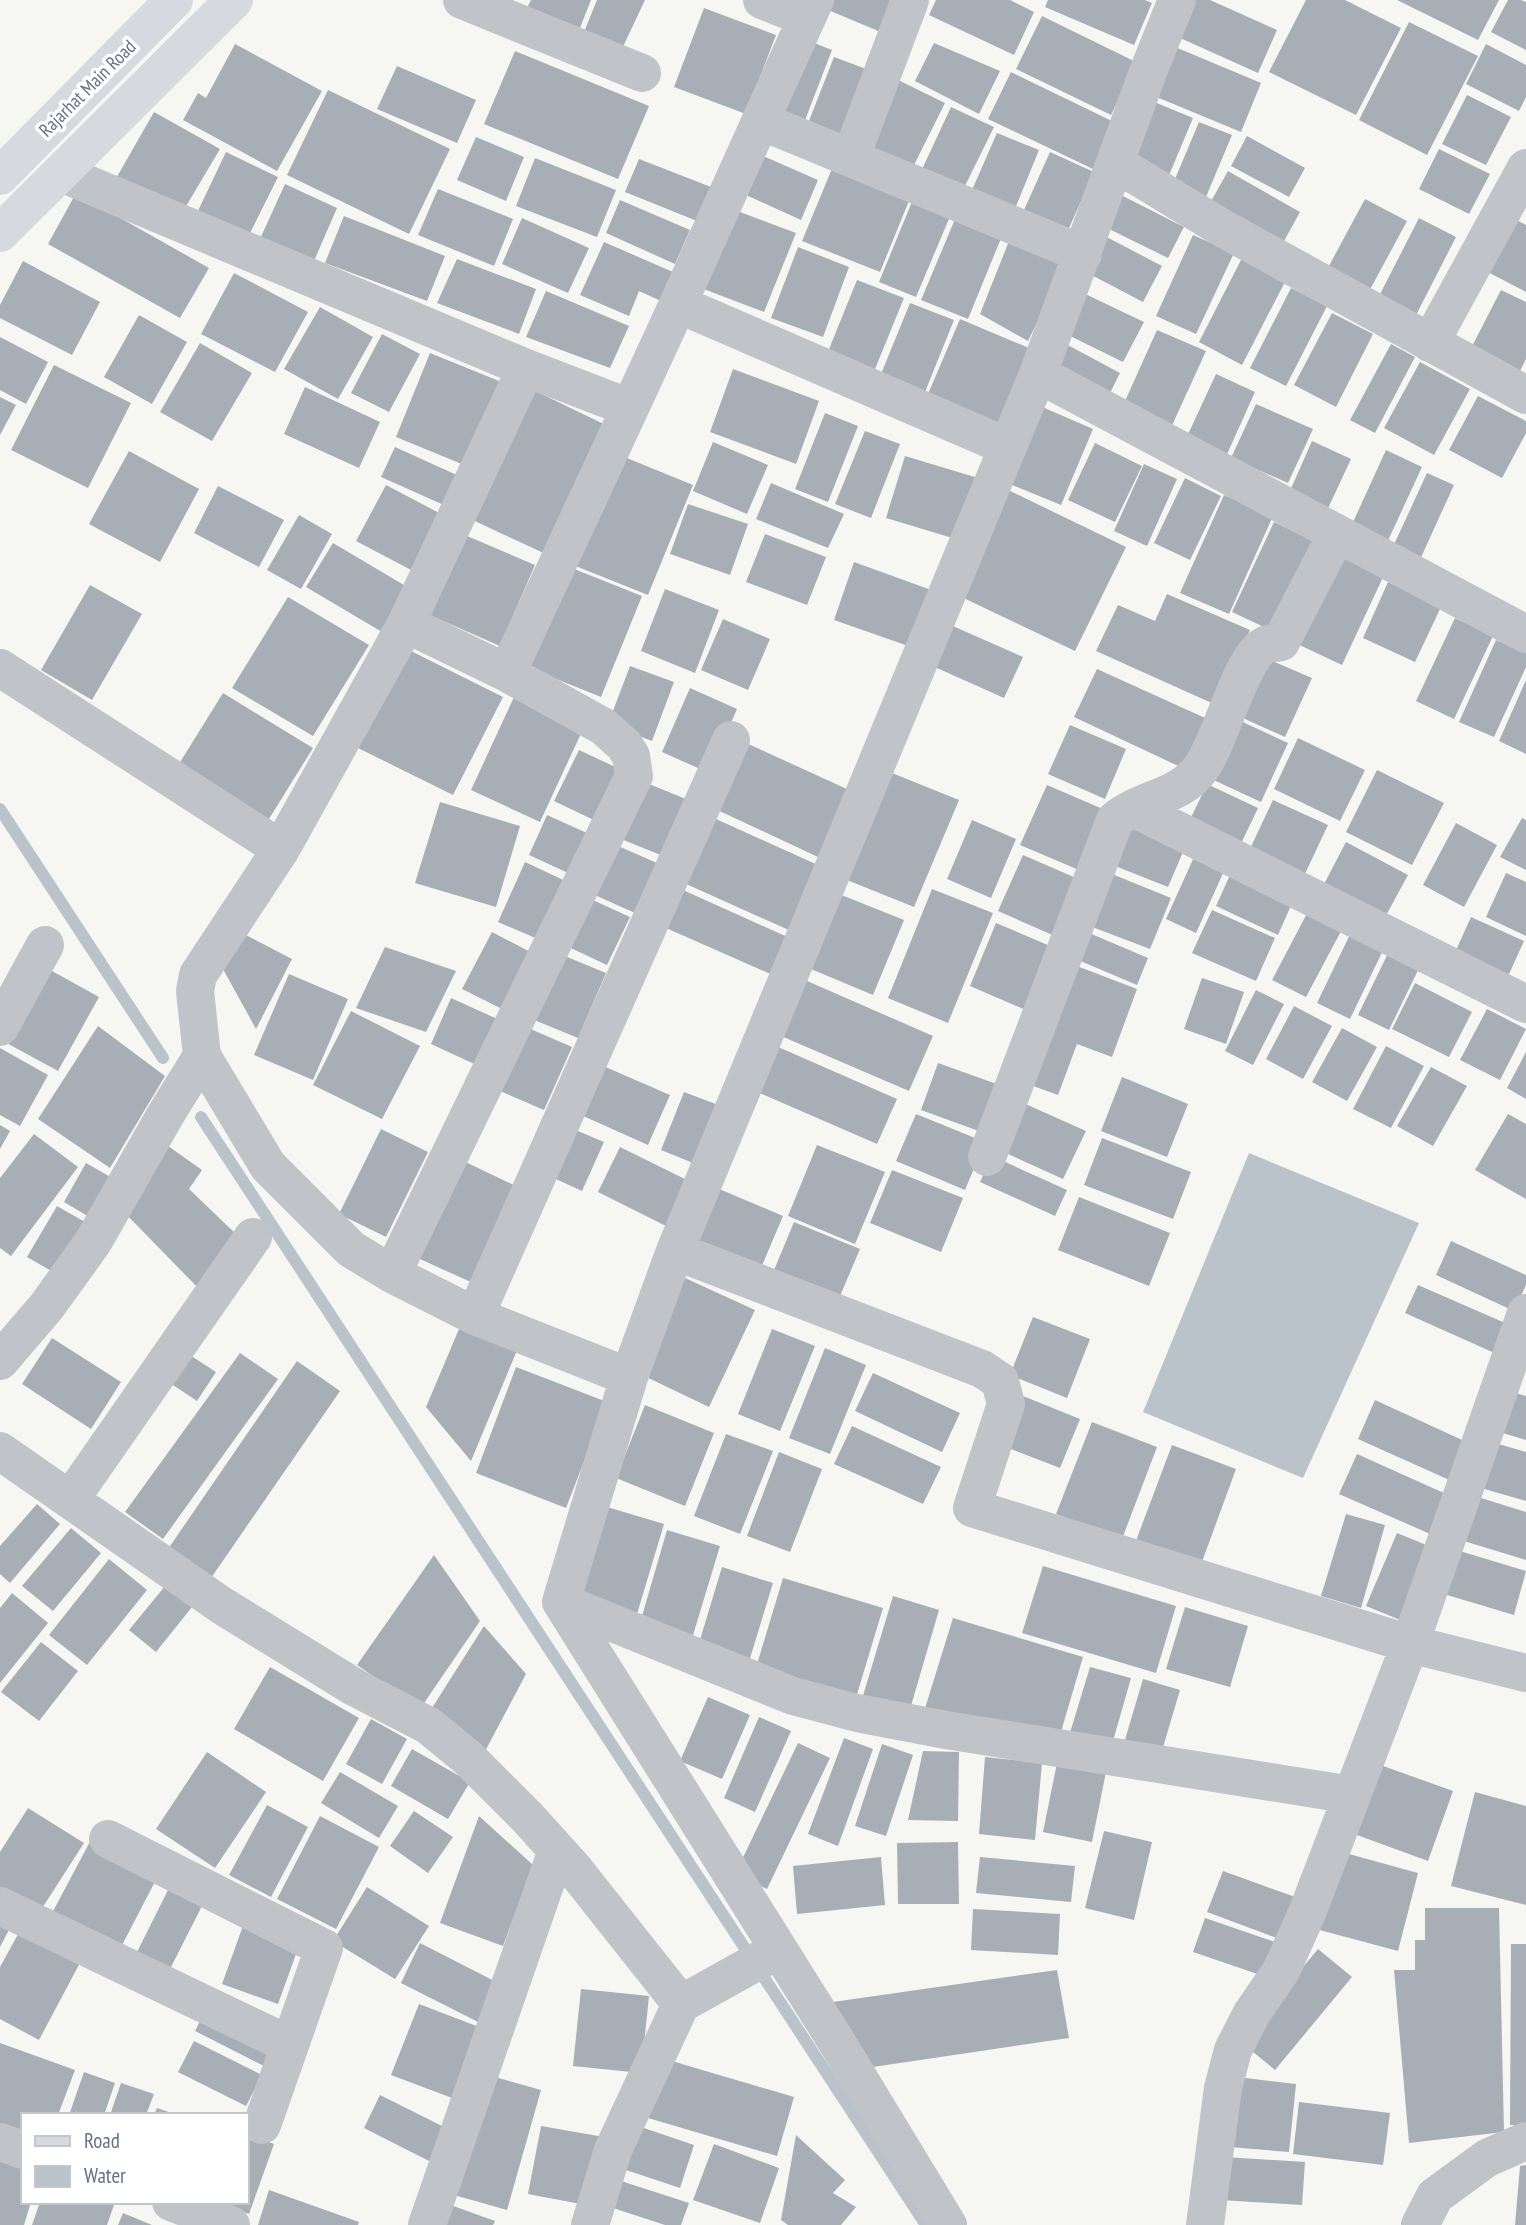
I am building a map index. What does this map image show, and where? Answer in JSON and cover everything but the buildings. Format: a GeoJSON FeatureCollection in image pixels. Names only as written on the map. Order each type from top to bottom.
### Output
{"type":"FeatureCollection","features":[{"type":"Feature","properties":{"kind":"main road","name":"Rajarhat Main Road"},"geometry":{"type":"LineString","coordinates":[[0,176],[174,0]]}},
{"type":"Feature","properties":{"kind":"main road"},"geometry":{"type":"LineString","coordinates":[[0,233],[234,0]]}},
{"type":"Feature","properties":{"kind":"street"},"geometry":{"type":"LineString","coordinates":[[462,0],[642,73]]}},
{"type":"Feature","properties":{"kind":"street"},"geometry":{"type":"LineString","coordinates":[[507,673],[811,9],[762,0]]}},
{"type":"Feature","properties":{"kind":"street"},"geometry":{"type":"LineString","coordinates":[[850,157],[910,0]]}},
{"type":"Feature","properties":{"kind":"street"},"geometry":{"type":"LineString","coordinates":[[948,2225],[769,1955],[561,1602],[629,1377],[675,1251],[1038,374],[1177,0]]}},
{"type":"Feature","properties":{"kind":"street"},"geometry":{"type":"LineString","coordinates":[[761,121],[1083,254]]}},
{"type":"Feature","properties":{"kind":"street"},"geometry":{"type":"LineString","coordinates":[[1115,163],[1224,229],[1526,396]]}},
{"type":"Feature","properties":{"kind":"street"},"geometry":{"type":"LineString","coordinates":[[1430,342],[1526,168]]}},
{"type":"Feature","properties":{"kind":"street"},"geometry":{"type":"LineString","coordinates":[[61,173],[526,368],[630,408]]}},
{"type":"Feature","properties":{"kind":"street"},"geometry":{"type":"LineString","coordinates":[[678,304],[1008,447]]}},
{"type":"Feature","properties":{"kind":"street"},"geometry":{"type":"LineString","coordinates":[[526,368],[405,624],[281,849],[198,975],[195,990],[202,1056],[268,1166],[351,1249],[392,1274],[475,1316],[629,1377]]}},
{"type":"Feature","properties":{"kind":"street"},"geometry":{"type":"LineString","coordinates":[[1038,374],[1526,634]]}},
{"type":"Feature","properties":{"kind":"street"},"geometry":{"type":"LineString","coordinates":[[987,1157],[1115,820],[1125,812],[1181,788],[1201,769],[1251,660],[1265,645],[1281,642],[1336,535]]}},
{"type":"Feature","properties":{"kind":"street"},"geometry":{"type":"LineString","coordinates":[[392,1274],[634,776],[631,756],[624,745],[604,727],[507,673],[405,624]]}},
{"type":"Feature","properties":{"kind":"street"},"geometry":{"type":"LineString","coordinates":[[0,668],[281,849]]}},
{"type":"Feature","properties":{"kind":"street"},"geometry":{"type":"LineString","coordinates":[[475,1316],[731,740]]}},
{"type":"Feature","properties":{"kind":"street"},"geometry":{"type":"LineString","coordinates":[[1135,809],[1524,998]]}},
{"type":"Feature","properties":{"kind":"street"},"geometry":{"type":"LineString","coordinates":[[0,1027],[46,945]]}},
{"type":"Feature","properties":{"kind":"street"},"geometry":{"type":"LineString","coordinates":[[0,1361],[47,1306],[93,1242],[202,1056]]}},
{"type":"Feature","properties":{"kind":"street"},"geometry":{"type":"LineString","coordinates":[[70,1500],[253,1237]]}},
{"type":"Feature","properties":{"kind":"street"},"geometry":{"type":"LineString","coordinates":[[675,1251],[982,1369],[1000,1381],[1006,1404],[972,1508],[1410,1644],[1526,1672]]}},
{"type":"Feature","properties":{"kind":"street"},"geometry":{"type":"LineString","coordinates":[[1205,2225],[1223,2088],[1233,2050],[1252,2013],[1286,1959],[1307,1913],[1410,1644],[1526,1313]]}},
{"type":"Feature","properties":{"kind":"street"},"geometry":{"type":"LineString","coordinates":[[0,1451],[221,1605],[354,1687],[429,1726],[468,1758],[528,1818],[681,2004]]}},
{"type":"Feature","properties":{"kind":"street"},"geometry":{"type":"LineString","coordinates":[[561,1602],[793,1696],[857,1713],[946,1730],[1352,1795]]}},
{"type":"Feature","properties":{"kind":"street"},"geometry":{"type":"LineString","coordinates":[[108,1839],[324,1948],[262,2125]]}},
{"type":"Feature","properties":{"kind":"street"},"geometry":{"type":"LineString","coordinates":[[427,2225],[557,1850]]}},
{"type":"Feature","properties":{"kind":"street"},"geometry":{"type":"LineString","coordinates":[[0,1906],[290,2045]]}},
{"type":"Feature","properties":{"kind":"street"},"geometry":{"type":"LineString","coordinates":[[590,2225],[613,2150],[681,2004],[769,1955]]}},
{"type":"Feature","properties":{"kind":"street"},"geometry":{"type":"LineString","coordinates":[[1420,2225],[1435,2196],[1487,2158],[1526,2141]]}},
{"type":"Feature","properties":{"kind":"street"},"geometry":{"type":"LineString","coordinates":[[0,2142],[21,2149]]}},
{"type":"Feature","properties":{"kind":"street"},"geometry":{"type":"LineString","coordinates":[[176,2204],[231,2225]]}},
{"type":"Feature","properties":{"kind":"water"},"geometry":{"type":"Polygon","coordinates":[[[1249,1153],[1419,1223],[1303,1478],[1143,1412],[1249,1153]]]}},
{"type":"Feature","properties":{"kind":"waterway"},"geometry":{"type":"LineString","coordinates":[[0,809],[163,1058]]}},
{"type":"Feature","properties":{"kind":"waterway"},"geometry":{"type":"LineString","coordinates":[[201,1117],[926,2225]]}}]}
